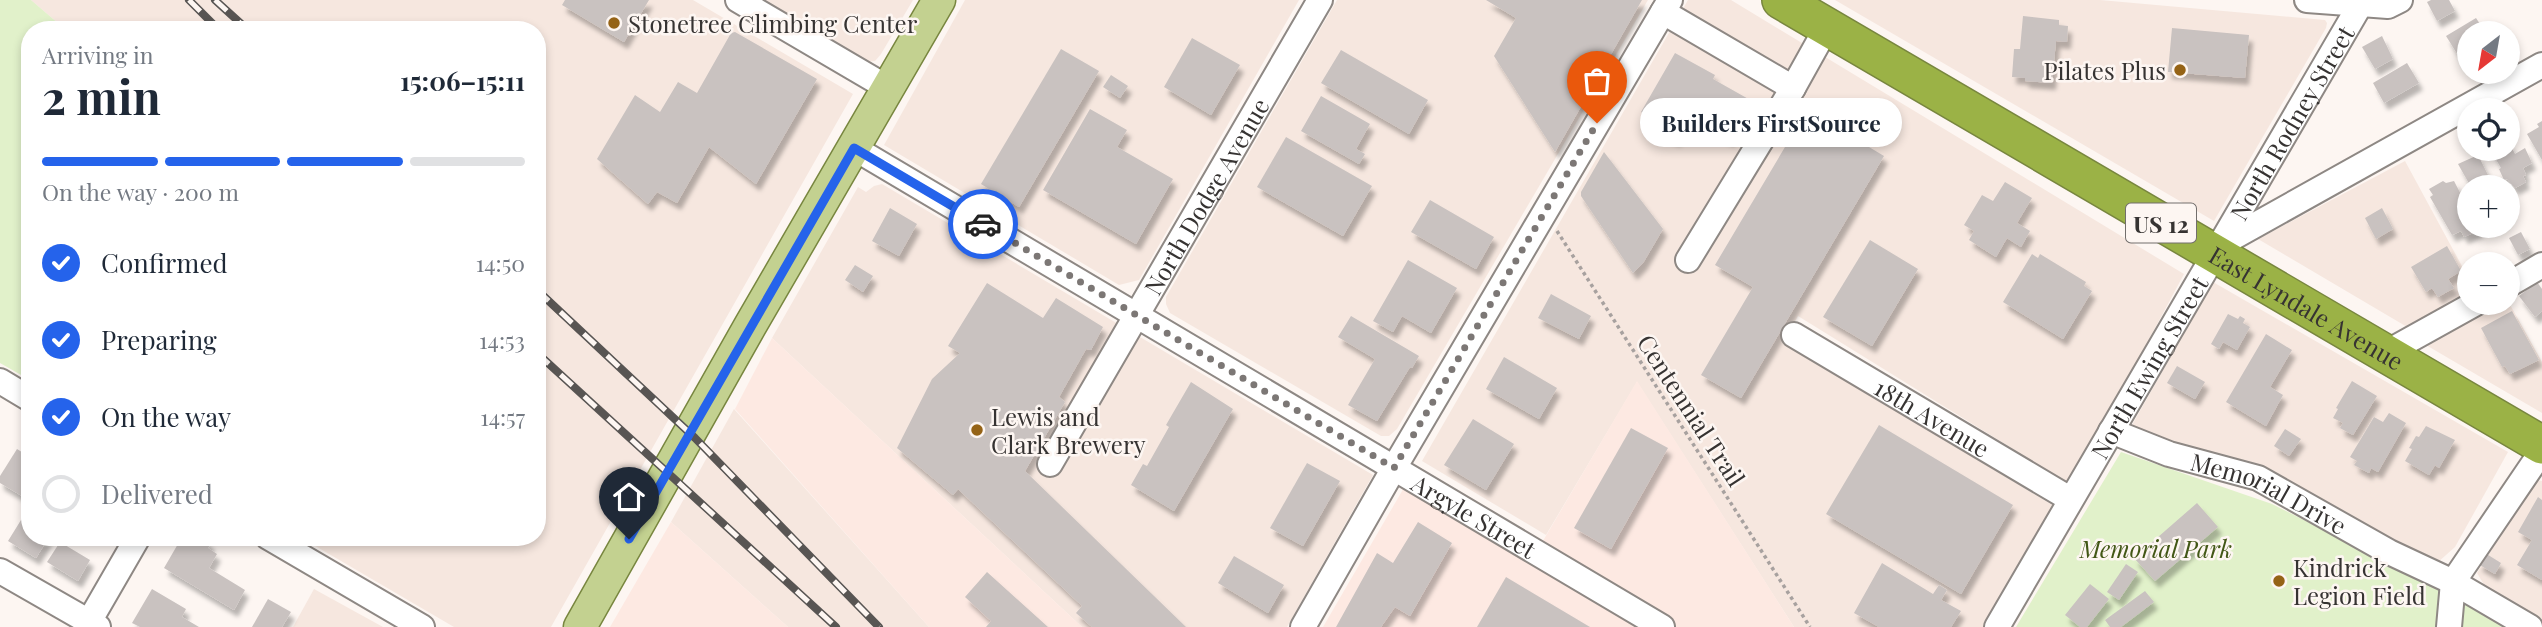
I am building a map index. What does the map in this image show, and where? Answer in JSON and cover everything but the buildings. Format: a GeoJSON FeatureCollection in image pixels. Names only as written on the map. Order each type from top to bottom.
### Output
{"type":"FeatureCollection","features":[{"type":"Feature","properties":{"kind":"highway","name":"East Lyndale Avenue"},"geometry":{"type":"LineString","coordinates":[[1781,0],[2219,249],[2385,353],[2542,445]]}},
{"type":"Feature","properties":{"kind":"main road"},"geometry":{"type":"LineString","coordinates":[[580,627],[939,0]]}},
{"type":"Feature","properties":{"kind":"street"},"geometry":{"type":"LineString","coordinates":[[738,0],[770,8],[888,88]]}},
{"type":"Feature","properties":{"kind":"street","name":"North Dodge Avenue"},"geometry":{"type":"LineString","coordinates":[[1050,464],[1320,0]]}},
{"type":"Feature","properties":{"kind":"street"},"geometry":{"type":"LineString","coordinates":[[2306,0],[2388,6],[2400,0]]}},
{"type":"Feature","properties":{"kind":"street","name":"North Rodney Street"},"geometry":{"type":"LineString","coordinates":[[2219,249],[2362,2]]}},
{"type":"Feature","properties":{"kind":"street"},"geometry":{"type":"LineString","coordinates":[[1303,627],[1666,6],[1793,88]]}},
{"type":"Feature","properties":{"kind":"street"},"geometry":{"type":"LineString","coordinates":[[1688,260],[1827,27]]}},
{"type":"Feature","properties":{"kind":"street","name":"North Ewing Street"},"geometry":{"type":"LineString","coordinates":[[1997,627],[2219,249],[2542,65]]}},
{"type":"Feature","properties":{"kind":"street","name":"Argyle Street"},"geometry":{"type":"LineString","coordinates":[[854,148],[1662,627]]}},
{"type":"Feature","properties":{"kind":"street"},"geometry":{"type":"LineString","coordinates":[[2520,278],[2542,265]]}},
{"type":"Feature","properties":{"kind":"street"},"geometry":{"type":"LineString","coordinates":[[2385,353],[2457,313]]}},
{"type":"Feature","properties":{"kind":"street","name":"18th Avenue"},"geometry":{"type":"LineString","coordinates":[[1794,335],[2070,499]]}},
{"type":"Feature","properties":{"kind":"street"},"geometry":{"type":"LineString","coordinates":[[0,381],[21,393]]}},
{"type":"Feature","properties":{"kind":"street","name":"Memorial Drive"},"geometry":{"type":"LineString","coordinates":[[2110,431],[2169,454],[2258,478],[2389,552],[2453,582],[2530,627]]}},
{"type":"Feature","properties":{"kind":"street"},"geometry":{"type":"LineString","coordinates":[[2449,627],[2453,582],[2542,451]]}},
{"type":"Feature","properties":{"kind":"street"},"geometry":{"type":"LineString","coordinates":[[0,571],[91,625],[133,546]]}},
{"type":"Feature","properties":{"kind":"street"},"geometry":{"type":"LineString","coordinates":[[283,546],[422,627]]}},
{"type":"Feature","properties":{"kind":"path","name":"Centennial Trail"},"geometry":{"type":"LineString","coordinates":[[1544,212],[1810,627]]}},
{"type":"Feature","properties":{"kind":"shaded area"},"geometry":{"type":"Polygon","coordinates":[[[31,0],[693,0],[853,94],[551,627],[454,627],[315,546],[546,546],[546,21],[56,21],[31,0]]]}},
{"type":"Feature","properties":{"kind":"shaded area"},"geometry":{"type":"Polygon","coordinates":[[[764,0],[913,0],[881,54],[875,61],[867,62],[764,0]]]}},
{"type":"Feature","properties":{"kind":"shaded area"},"geometry":{"type":"Polygon","coordinates":[[[965,0],[1299,0],[1139,280],[1119,285],[884,145],[965,0]]]}},
{"type":"Feature","properties":{"kind":"shaded area"},"geometry":{"type":"Polygon","coordinates":[[[1337,0],[1648,0],[1397,429],[1389,436],[1381,436],[1170,313],[1166,304],[1166,297],[1337,0]]]}},
{"type":"Feature","properties":{"kind":"shaded area"},"geometry":{"type":"Polygon","coordinates":[[[1688,0],[1731,0],[2184,274],[2071,485],[1798,316],[1783,343],[2059,509],[1988,627],[1794,627],[1637,382],[1546,535],[1422,461],[1688,0]]]}},
{"type":"Feature","properties":{"kind":"shaded area"},"geometry":{"type":"Polygon","coordinates":[[[1835,0],[2100,0],[2325,20],[2327,23],[2214,221],[1835,0]]]}},
{"type":"Feature","properties":{"kind":"shaded area"},"geometry":{"type":"Polygon","coordinates":[[[2405,161],[2457,257],[2457,315],[2516,315],[2542,362],[2542,413],[2414,338],[2419,334],[2258,239],[2405,161]]]}},
{"type":"Feature","properties":{"kind":"shaded area"},"geometry":{"type":"Polygon","coordinates":[[[882,184],[1373,475],[1287,627],[1082,627],[772,338],[858,187],[866,192],[882,184]]]}},
{"type":"Feature","properties":{"kind":"shaded area"},"geometry":{"type":"Polygon","coordinates":[[[2213,282],[2508,452],[2455,547],[2437,563],[2183,451],[2132,425],[2213,282]]]}},
{"type":"Feature","properties":{"kind":"shaded area"},"geometry":{"type":"Polygon","coordinates":[[[772,338],[1082,627],[929,627],[735,409],[772,338]]]}},
{"type":"Feature","properties":{"kind":"shaded area"},"geometry":{"type":"Polygon","coordinates":[[[1637,381],[1794,627],[1323,627],[1405,486],[1530,563],[1637,381]]]}},
{"type":"Feature","properties":{"kind":"shaded area"},"geometry":{"type":"Polygon","coordinates":[[[734,409],[929,627],[788,627],[671,522],[734,409]]]}},
{"type":"Feature","properties":{"kind":"shaded area"},"geometry":{"type":"Polygon","coordinates":[[[2535,480],[2542,481],[2542,622],[2486,588],[2477,573],[2535,480]]]}},
{"type":"Feature","properties":{"kind":"shaded area"},"geometry":{"type":"Polygon","coordinates":[[[671,522],[788,627],[610,627],[671,522]]]}},
{"type":"Feature","properties":{"kind":"shaded area"},"geometry":{"type":"Polygon","coordinates":[[[314,589],[383,627],[293,627],[314,589]]]}},
{"type":"Feature","properties":{"kind":"green space"},"geometry":{"type":"Polygon","coordinates":[[[0,0],[31,0],[56,21],[21,21],[21,375],[0,363],[0,0]]]}},
{"type":"Feature","properties":{"kind":"green space","name":"Memorial Park"},"geometry":{"type":"Polygon","coordinates":[[[2121,452],[2272,504],[2485,611],[2511,627],[2016,627],[2121,452]]]}},
{"type":"Feature","properties":{"kind":"railway"},"geometry":{"type":"LineString","coordinates":[[189,0],[210,21]]}},
{"type":"Feature","properties":{"kind":"railway"},"geometry":{"type":"LineString","coordinates":[[215,0],[238,21]]}},
{"type":"Feature","properties":{"kind":"railway"},"geometry":{"type":"LineString","coordinates":[[546,298],[695,438],[879,627]]}},
{"type":"Feature","properties":{"kind":"railway"},"geometry":{"type":"LineString","coordinates":[[546,361],[836,627]]}},
{"type":"Feature","properties":{"kind":"way so far"},"geometry":{"type":"LineString","coordinates":[[983,224],[1394,468],[1597,123]]}},
{"type":"Feature","properties":{"kind":"place","name":"Stonetree Climbing Center"},"geometry":{"type":"Point","coordinates":[614,23]}},
{"type":"Feature","properties":{"kind":"place","name":"Pilates Plus"},"geometry":{"type":"Point","coordinates":[2180,70]}},
{"type":"Feature","properties":{"kind":"place","name":"Builders FirstSource"},"geometry":{"type":"Point","coordinates":[1597,123]}},
{"type":"Feature","properties":{"kind":"place","name":"Lewis and Clark Brewery"},"geometry":{"type":"Point","coordinates":[977,430]}},
{"type":"Feature","properties":{"kind":"place","name":"Kindrick Legion Field"},"geometry":{"type":"Point","coordinates":[2279,581]}},
{"type":"Feature","properties":{"kind":"route"},"geometry":{"type":"LineString","coordinates":[[629,539],[854,148],[983,224]]}}]}
